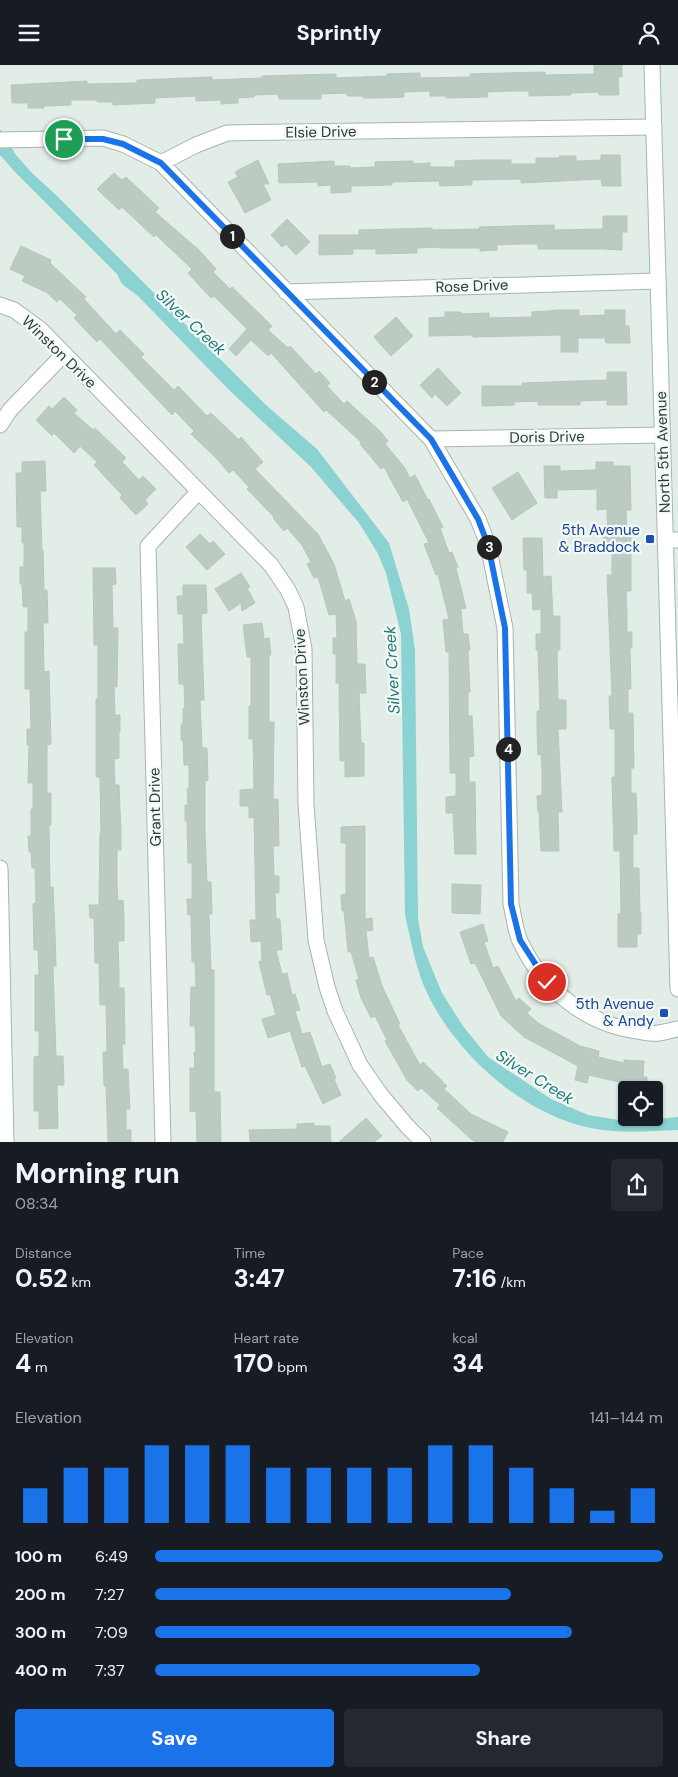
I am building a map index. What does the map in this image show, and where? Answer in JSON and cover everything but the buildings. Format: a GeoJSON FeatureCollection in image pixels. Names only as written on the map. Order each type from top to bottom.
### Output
{"type":"FeatureCollection","features":[{"type":"Feature","properties":{"kind":"street","name":"North 5th Avenue"},"geometry":{"type":"LineString","coordinates":[[652,65],[662,435],[672,540],[678,989]]}},
{"type":"Feature","properties":{"kind":"street","name":"Elsie Drive"},"geometry":{"type":"LineString","coordinates":[[161,163],[196,145],[227,133],[654,127]]}},
{"type":"Feature","properties":{"kind":"street"},"geometry":{"type":"LineString","coordinates":[[0,140],[103,139],[123,144],[161,163],[431,439],[478,519],[488,545],[505,628],[511,904],[520,940],[547,982],[568,1002],[586,1014],[624,1029],[658,1034],[678,1029]]}},
{"type":"Feature","properties":{"kind":"street","name":"Rose Drive"},"geometry":{"type":"LineString","coordinates":[[286,292],[658,281]]}},
{"type":"Feature","properties":{"kind":"street","name":"Winston Drive"},"geometry":{"type":"LineString","coordinates":[[0,305],[14,310],[40,329],[270,565],[288,590],[296,607],[304,649],[306,804],[316,939],[321,965],[335,1011],[360,1065],[407,1127],[423,1142]]}},
{"type":"Feature","properties":{"kind":"street"},"geometry":{"type":"LineString","coordinates":[[0,425],[10,410],[64,354]]}},
{"type":"Feature","properties":{"kind":"street","name":"Doris Drive"},"geometry":{"type":"LineString","coordinates":[[431,439],[662,435]]}},
{"type":"Feature","properties":{"kind":"street","name":"Grant Drive"},"geometry":{"type":"LineString","coordinates":[[163,1142],[148,546],[199,491]]}},
{"type":"Feature","properties":{"kind":"street"},"geometry":{"type":"LineString","coordinates":[[0,869],[6,1142]]}},
{"type":"Feature","properties":{"kind":"water"},"geometry":{"type":"Polygon","coordinates":[[[0,129],[16,155],[32,173],[267,406],[317,449],[389,543],[409,609],[415,650],[418,919],[423,947],[442,993],[463,1026],[488,1057],[551,1099],[588,1115],[618,1120],[618,1126],[663,1126],[663,1118],[678,1117],[678,1130],[634,1132],[601,1130],[566,1121],[541,1110],[517,1096],[495,1079],[457,1040],[441,1018],[420,976],[405,915],[401,634],[386,573],[377,552],[359,523],[311,467],[229,390],[138,296],[122,284],[117,274],[0,155],[0,129]]]}},
{"type":"Feature","properties":{"kind":"place","name":"5th Avenue & Braddock"},"geometry":{"type":"Point","coordinates":[650,539]}},
{"type":"Feature","properties":{"kind":"place","name":"5th Avenue & Andy"},"geometry":{"type":"Point","coordinates":[664,1013]}},
{"type":"Feature","properties":{"kind":"route"},"geometry":{"type":"LineString","coordinates":[[64,139],[103,139],[123,144],[161,163],[431,439],[478,519],[488,545],[505,628],[511,904],[520,940],[547,982]]}},
{"type":"Feature","properties":{"kind":"water label","name":"Silver Creek"},"geometry":{"type":"Point","coordinates":[191,322]}},
{"type":"Feature","properties":{"kind":"water label","name":"Silver Creek"},"geometry":{"type":"Point","coordinates":[392,670]}},
{"type":"Feature","properties":{"kind":"water label","name":"Silver Creek"},"geometry":{"type":"Point","coordinates":[535,1077]}}]}
